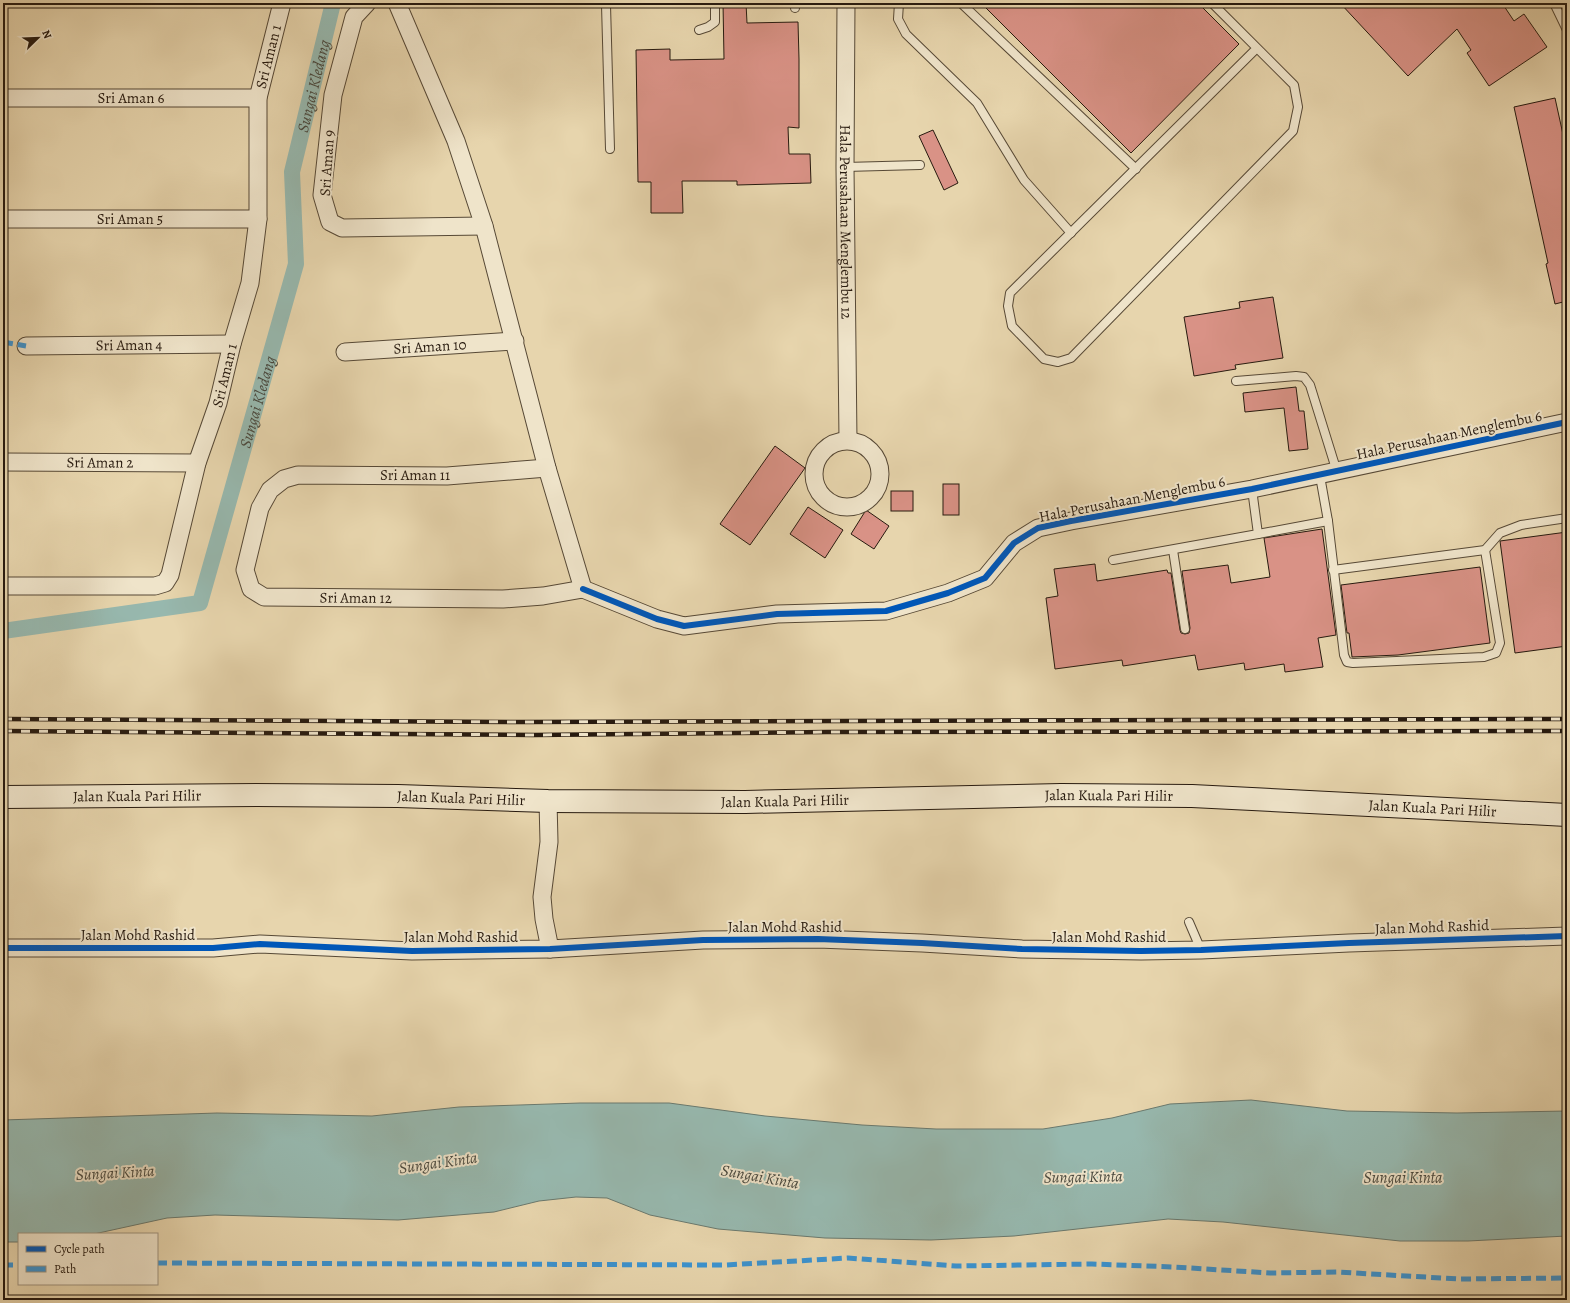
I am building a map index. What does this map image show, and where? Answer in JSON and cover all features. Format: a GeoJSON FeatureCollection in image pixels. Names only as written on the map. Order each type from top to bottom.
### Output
{"type":"FeatureCollection","features":[{"type":"Feature","properties":{"kind":"street","name":"Sri Aman 1"},"geometry":{"type":"LineString","coordinates":[[3,586],[155,586],[165,583],[170,575],[197,463],[218,403],[232,344],[250,283],[258,219],[258,98],[282,3]]}},
{"type":"Feature","properties":{"kind":"street","name":"Sri Aman 9"},"geometry":{"type":"LineString","coordinates":[[367,3],[354,17],[333,95],[322,195],[330,222],[342,228],[484,226]]}},
{"type":"Feature","properties":{"kind":"street"},"geometry":{"type":"LineString","coordinates":[[398,3],[456,141],[484,226],[547,468],[583,589]]}},
{"type":"Feature","properties":{"kind":"street","name":"Hala Perusahaan Menglembu 12"},"geometry":{"type":"LineString","coordinates":[[846,3],[845,167],[848,440]]}},
{"type":"Feature","properties":{"kind":"street","name":"Sri Aman 6"},"geometry":{"type":"LineString","coordinates":[[3,98],[258,98]]}},
{"type":"Feature","properties":{"kind":"street","name":"Sri Aman 5"},"geometry":{"type":"LineString","coordinates":[[3,219],[258,219]]}},
{"type":"Feature","properties":{"kind":"street","name":"Sri Aman 10"},"geometry":{"type":"LineString","coordinates":[[345,352],[515,341]]}},
{"type":"Feature","properties":{"kind":"street","name":"Sri Aman 4"},"geometry":{"type":"LineString","coordinates":[[26,346],[232,344]]}},
{"type":"Feature","properties":{"kind":"street","name":"Hala Perusahaan Menglembu 6"},"geometry":{"type":"LineString","coordinates":[[583,589],[657,619],[684,626],[777,614],[886,611],[948,593],[985,578],[1014,543],[1038,528],[1252,490],[1567,422]]}},
{"type":"Feature","properties":{"kind":"street","name":"Sri Aman 2"},"geometry":{"type":"LineString","coordinates":[[3,462],[197,463]]}},
{"type":"Feature","properties":{"kind":"street","name":"Sri Aman 11"},"geometry":{"type":"LineString","coordinates":[[284,479],[298,474],[447,476],[547,468]]}},
{"type":"Feature","properties":{"kind":"street","name":"Sri Aman 12"},"geometry":{"type":"LineString","coordinates":[[284,479],[270,490],[260,508],[245,570],[251,589],[264,597],[503,599],[543,596],[583,589]]}},
{"type":"Feature","properties":{"kind":"street","name":"Jalan Kuala Pari Hilir"},"geometry":{"type":"LineString","coordinates":[[3,797],[256,795],[390,796],[548,801],[745,802],[1053,796],[1192,796],[1567,815]]}},
{"type":"Feature","properties":{"kind":"street"},"geometry":{"type":"LineString","coordinates":[[548,801],[548,842],[542,897],[544,919],[550,950]]}},
{"type":"Feature","properties":{"kind":"street","name":"Jalan Mohd Rashid"},"geometry":{"type":"LineString","coordinates":[[3,948],[213,948],[260,944],[412,951],[550,950],[703,940],[818,939],[1022,949],[1141,951],[1201,950],[1349,942],[1567,936]]}},
{"type":"Feature","properties":{"kind":"lane"},"geometry":{"type":"LineString","coordinates":[[607,3],[610,149]]}},
{"type":"Feature","properties":{"kind":"lane"},"geometry":{"type":"LineString","coordinates":[[699,30],[708,27],[715,22],[715,3]]}},
{"type":"Feature","properties":{"kind":"lane"},"geometry":{"type":"LineString","coordinates":[[899,3],[898,19],[906,34],[977,103],[1024,180],[1071,233]]}},
{"type":"Feature","properties":{"kind":"lane"},"geometry":{"type":"LineString","coordinates":[[961,3],[1136,169]]}},
{"type":"Feature","properties":{"kind":"lane"},"geometry":{"type":"LineString","coordinates":[[1212,3],[1257,48],[1294,85],[1298,107],[1293,131],[1071,358],[1058,362],[1044,359],[1012,326],[1008,306],[1010,293],[1257,48]]}},
{"type":"Feature","properties":{"kind":"lane"},"geometry":{"type":"LineString","coordinates":[[1554,3],[1567,30]]}},
{"type":"Feature","properties":{"kind":"lane"},"geometry":{"type":"LineString","coordinates":[[845,167],[920,165]]}},
{"type":"Feature","properties":{"kind":"lane"},"geometry":{"type":"LineString","coordinates":[[1236,381],[1296,376],[1304,377],[1310,385],[1337,472]]}},
{"type":"Feature","properties":{"kind":"lane"},"geometry":{"type":"LineString","coordinates":[[1320,476],[1328,521],[1344,655],[1347,662],[1353,663],[1484,657],[1496,652],[1500,643],[1485,550]]}},
{"type":"Feature","properties":{"kind":"lane"},"geometry":{"type":"LineString","coordinates":[[1252,490],[1258,534]]}},
{"type":"Feature","properties":{"kind":"lane"},"geometry":{"type":"LineString","coordinates":[[1333,570],[1485,550],[1500,532],[1520,525],[1567,518]]}},
{"type":"Feature","properties":{"kind":"lane"},"geometry":{"type":"LineString","coordinates":[[1114,560],[1328,521]]}},
{"type":"Feature","properties":{"kind":"lane"},"geometry":{"type":"LineString","coordinates":[[1173,550],[1185,629]]}},
{"type":"Feature","properties":{"kind":"lane"},"geometry":{"type":"LineString","coordinates":[[1189,922],[1201,950]]}},
{"type":"Feature","properties":{"kind":"water","name":"Sungai Kinta"},"geometry":{"type":"Polygon","coordinates":[[[1251,1100],[1347,1111],[1457,1113],[1567,1111],[1567,1236],[1468,1241],[1400,1241],[1223,1222],[1168,1219],[1014,1236],[931,1240],[825,1238],[718,1229],[650,1215],[607,1198],[576,1197],[539,1201],[494,1212],[398,1220],[215,1215],[167,1218],[99,1233],[18,1233],[18,1242],[3,1242],[3,1120],[217,1113],[372,1116],[459,1107],[580,1103],[669,1103],[765,1116],[862,1125],[936,1129],[1043,1129],[1112,1118],[1170,1104],[1251,1100]]]}},
{"type":"Feature","properties":{"kind":"building"},"geometry":{"type":"Polygon","coordinates":[[[723,3],[746,3],[747,23],[798,22],[799,128],[788,127],[789,154],[810,154],[811,183],[737,185],[737,181],[682,181],[683,213],[651,213],[651,182],[638,182],[636,50],[670,49],[670,60],[724,59],[723,3]]]}},
{"type":"Feature","properties":{"kind":"building"},"geometry":{"type":"Polygon","coordinates":[[[981,3],[1198,3],[1239,44],[1131,153],[981,3]]]}},
{"type":"Feature","properties":{"kind":"building"},"geometry":{"type":"Polygon","coordinates":[[[1340,3],[1502,3],[1514,21],[1524,14],[1547,47],[1489,86],[1467,53],[1471,50],[1457,29],[1408,76],[1340,3]]]}},
{"type":"Feature","properties":{"kind":"building"},"geometry":{"type":"Polygon","coordinates":[[[1555,98],[1564,139],[1567,139],[1567,301],[1555,304],[1546,264],[1548,263],[1514,107],[1555,98]]]}},
{"type":"Feature","properties":{"kind":"building"},"geometry":{"type":"Polygon","coordinates":[[[933,130],[958,183],[944,190],[919,136],[933,130]]]}},
{"type":"Feature","properties":{"kind":"building"},"geometry":{"type":"Polygon","coordinates":[[[1273,297],[1283,358],[1235,365],[1236,369],[1194,376],[1184,317],[1240,308],[1239,302],[1273,297]]]}},
{"type":"Feature","properties":{"kind":"building"},"geometry":{"type":"Polygon","coordinates":[[[1296,387],[1299,411],[1304,411],[1308,449],[1289,451],[1284,408],[1245,412],[1243,393],[1296,387]]]}},
{"type":"Feature","properties":{"kind":"building"},"geometry":{"type":"Polygon","coordinates":[[[775,446],[805,468],[750,545],[720,524],[775,446]]]}},
{"type":"Feature","properties":{"kind":"building"},"geometry":{"type":"Polygon","coordinates":[[[943,484],[959,484],[959,515],[943,515],[943,484]]]}},
{"type":"Feature","properties":{"kind":"building"},"geometry":{"type":"Polygon","coordinates":[[[891,491],[913,491],[913,511],[891,511],[891,491]]]}},
{"type":"Feature","properties":{"kind":"building"},"geometry":{"type":"Polygon","coordinates":[[[808,507],[843,530],[825,558],[790,534],[808,507]]]}},
{"type":"Feature","properties":{"kind":"building"},"geometry":{"type":"Polygon","coordinates":[[[866,510],[889,526],[874,549],[851,534],[866,510]]]}},
{"type":"Feature","properties":{"kind":"building"},"geometry":{"type":"Polygon","coordinates":[[[1322,529],[1336,635],[1318,638],[1323,667],[1285,672],[1284,664],[1245,670],[1244,663],[1198,670],[1195,655],[1123,666],[1122,660],[1055,669],[1046,598],[1058,596],[1054,569],[1095,564],[1097,581],[1167,570],[1168,573],[1171,573],[1180,630],[1181,633],[1185,634],[1189,633],[1190,628],[1182,571],[1228,565],[1231,583],[1270,577],[1264,538],[1322,529]]]}},
{"type":"Feature","properties":{"kind":"building"},"geometry":{"type":"Polygon","coordinates":[[[1567,532],[1567,646],[1515,653],[1500,541],[1567,532]]]}},
{"type":"Feature","properties":{"kind":"building"},"geometry":{"type":"Polygon","coordinates":[[[1480,567],[1490,643],[1398,655],[1352,657],[1349,633],[1347,633],[1341,585],[1480,567]]]}},
{"type":"Feature","properties":{"kind":"waterway","name":"Sungai Kledang"},"geometry":{"type":"LineString","coordinates":[[3,631],[200,603],[296,264],[292,172],[333,3]]}},
{"type":"Feature","properties":{"kind":"railway"},"geometry":{"type":"LineString","coordinates":[[3,719],[522,722],[1567,719]]}},
{"type":"Feature","properties":{"kind":"railway"},"geometry":{"type":"LineString","coordinates":[[3,731],[534,735],[827,732],[1567,731]]}},
{"type":"Feature","properties":{"kind":"marked path"},"geometry":{"type":"LineString","coordinates":[[3,342],[26,346]]}},
{"type":"Feature","properties":{"kind":"marked path"},"geometry":{"type":"LineString","coordinates":[[158,1263],[726,1265],[848,1258],[956,1266],[1092,1264],[1270,1273],[1337,1272],[1459,1279],[1567,1278]]}},
{"type":"Feature","properties":{"kind":"marked path"},"geometry":{"type":"LineString","coordinates":[[3,1265],[18,1265]]}},
{"type":"Feature","properties":{"kind":"cycle path"},"geometry":{"type":"LineString","coordinates":[[583,589],[657,619],[684,626],[777,614],[886,611],[948,593],[985,578],[1014,543],[1038,528],[1252,489],[1567,422]]}},
{"type":"Feature","properties":{"kind":"cycle path"},"geometry":{"type":"LineString","coordinates":[[3,948],[213,948],[260,944],[412,951],[550,949],[703,940],[818,939],[1022,949],[1141,951],[1567,936]]}}]}
